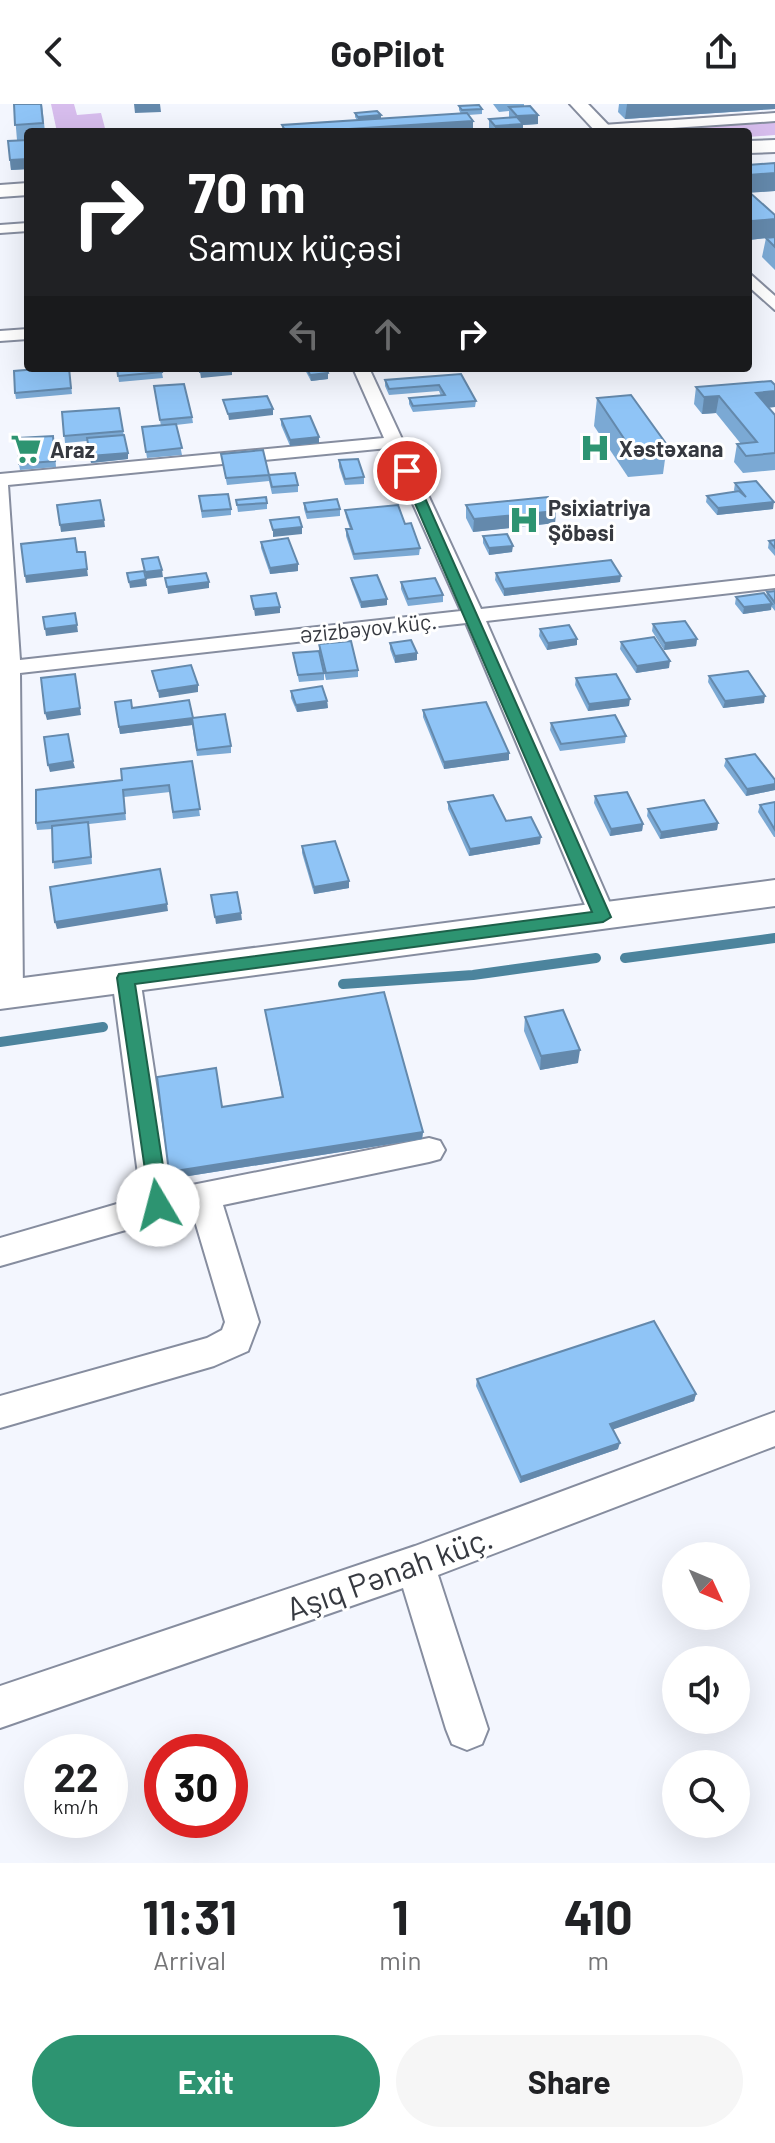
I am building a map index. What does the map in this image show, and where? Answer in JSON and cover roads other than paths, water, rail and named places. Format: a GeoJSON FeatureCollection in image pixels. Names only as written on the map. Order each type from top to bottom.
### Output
{"type":"FeatureCollection","features":[{"type":"Feature","properties":{"kind":"main road"},"geometry":{"type":"LineString","coordinates":[[578,104],[603,128]]}},
{"type":"Feature","properties":{"kind":"main road"},"geometry":{"type":"LineString","coordinates":[[752,140],[775,138]]}},
{"type":"Feature","properties":{"kind":"main road"},"geometry":{"type":"LineString","coordinates":[[752,147],[775,146]]}},
{"type":"Feature","properties":{"kind":"main road"},"geometry":{"type":"LineString","coordinates":[[0,191],[24,189]]}},
{"type":"Feature","properties":{"kind":"main road"},"geometry":{"type":"LineString","coordinates":[[0,198],[24,196]]}},
{"type":"Feature","properties":{"kind":"main road"},"geometry":{"type":"LineString","coordinates":[[4,995],[775,893]]}},
{"type":"Feature","properties":{"kind":"street"},"geometry":{"type":"LineString","coordinates":[[631,128],[775,117]]}},
{"type":"Feature","properties":{"kind":"street"},"geometry":{"type":"LineString","coordinates":[[0,229],[24,227]]}},
{"type":"Feature","properties":{"kind":"street"},"geometry":{"type":"LineString","coordinates":[[752,281],[775,305]]}},
{"type":"Feature","properties":{"kind":"street"},"geometry":{"type":"LineString","coordinates":[[0,336],[24,334]]}},
{"type":"Feature","properties":{"kind":"street"},"geometry":{"type":"LineString","coordinates":[[363,372],[473,615],[603,917]]}},
{"type":"Feature","properties":{"kind":"street"},"geometry":{"type":"LineString","coordinates":[[0,480],[394,442]]}},
{"type":"Feature","properties":{"kind":"street"},"geometry":{"type":"LineString","coordinates":[[0,487],[9,668],[4,995]]}},
{"type":"Feature","properties":{"kind":"street","name":"Əzizbəyov küç."},"geometry":{"type":"LineString","coordinates":[[9,668],[775,582]]}},
{"type":"Feature","properties":{"kind":"street"},"geometry":{"type":"LineString","coordinates":[[126,978],[158,1205]]}},
{"type":"Feature","properties":{"kind":"street"},"geometry":{"type":"LineString","coordinates":[[0,1252],[158,1205],[429,1150]]}},
{"type":"Feature","properties":{"kind":"street"},"geometry":{"type":"LineString","coordinates":[[0,1412],[214,1351],[236,1340],[242,1322],[204,1196]]}},
{"type":"Feature","properties":{"kind":"street","name":"Aşıq Pənah küç."},"geometry":{"type":"LineString","coordinates":[[0,1707],[415,1565],[775,1429]]}},
{"type":"Feature","properties":{"kind":"street"},"geometry":{"type":"LineString","coordinates":[[415,1565],[467,1729]]}},
{"type":"Feature","properties":{"kind":"waterway"},"geometry":{"type":"LineString","coordinates":[[625,958],[775,938]]}},
{"type":"Feature","properties":{"kind":"waterway"},"geometry":{"type":"LineString","coordinates":[[343,984],[473,975],[596,958]]}},
{"type":"Feature","properties":{"kind":"waterway"},"geometry":{"type":"LineString","coordinates":[[0,1042],[103,1027]]}},
{"type":"Feature","properties":{"kind":"place","name":"Xəstəxana"},"geometry":{"type":"Point","coordinates":[595,448]}},
{"type":"Feature","properties":{"kind":"place","name":"Araz"},"geometry":{"type":"Point","coordinates":[26,449]}},
{"type":"Feature","properties":{"kind":"place","name":"Psixiatriya Şöbəsi"},"geometry":{"type":"Point","coordinates":[524,520]}}]}
